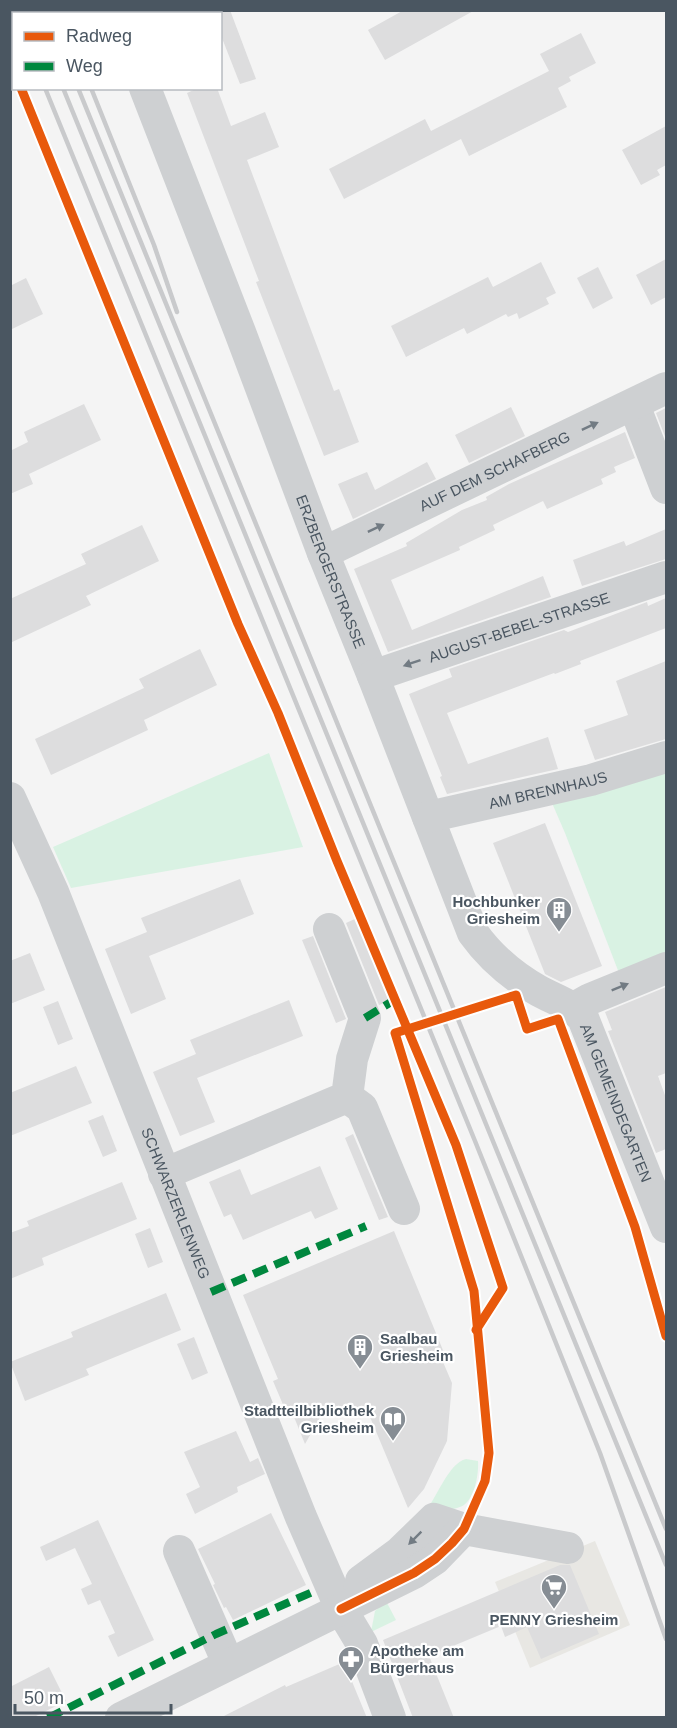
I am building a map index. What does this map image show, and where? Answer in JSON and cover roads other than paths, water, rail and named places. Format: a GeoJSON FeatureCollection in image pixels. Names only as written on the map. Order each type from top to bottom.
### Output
{"type":"FeatureCollection","features":[{"type":"Feature","properties":{"kind":"street","name":"ERZBERGERSTRASSE"},"geometry":{"type":"LineString","coordinates":[[146,90],[323,553],[473,933],[488,954],[511,974],[540,992],[574,1008]]}},
{"type":"Feature","properties":{"kind":"street","name":"AUF DEM SCHAFBERG"},"geometry":{"type":"LineString","coordinates":[[323,553],[666,388]]}},
{"type":"Feature","properties":{"kind":"street"},"geometry":{"type":"LineString","coordinates":[[634,405],[666,488]]}},
{"type":"Feature","properties":{"kind":"street","name":"AUGUST-BEBEL-STRASSE"},"geometry":{"type":"LineString","coordinates":[[373,676],[666,577]]}},
{"type":"Feature","properties":{"kind":"street","name":"AM BRENNHAUS"},"geometry":{"type":"LineString","coordinates":[[428,817],[591,780],[666,757]]}},
{"type":"Feature","properties":{"kind":"street","name":"SCHWARZERLENWEG"},"geometry":{"type":"LineString","coordinates":[[10,798],[53,892],[300,1517],[349,1605],[390,1718]]}},
{"type":"Feature","properties":{"kind":"street"},"geometry":{"type":"LineString","coordinates":[[328,928],[365,1018],[352,1059],[347,1097]]}},
{"type":"Feature","properties":{"kind":"street","name":"AM GEMEINDEGARTEN"},"geometry":{"type":"LineString","coordinates":[[666,968],[590,999],[574,1008],[589,1029],[656,1171],[666,1227]]}},
{"type":"Feature","properties":{"kind":"street"},"geometry":{"type":"LineString","coordinates":[[164,1174],[347,1097]]}},
{"type":"Feature","properties":{"kind":"street"},"geometry":{"type":"LineString","coordinates":[[347,1097],[363,1108],[404,1209]]}},
{"type":"Feature","properties":{"kind":"street"},"geometry":{"type":"LineString","coordinates":[[133,1715],[228,1664],[414,1574],[435,1559],[464,1529],[568,1548]]}},
{"type":"Feature","properties":{"kind":"street"},"geometry":{"type":"LineString","coordinates":[[179,1551],[228,1664]]}},
{"type":"Feature","properties":{"kind":"railway"},"geometry":{"type":"LineString","coordinates":[[46,90],[600,1453],[666,1639]]}},
{"type":"Feature","properties":{"kind":"railway"},"geometry":{"type":"LineString","coordinates":[[64,90],[666,1565]]}},
{"type":"Feature","properties":{"kind":"railway"},"geometry":{"type":"LineString","coordinates":[[79,90],[666,1529]]}},
{"type":"Feature","properties":{"kind":"railway"},"geometry":{"type":"LineString","coordinates":[[92,90],[154,245],[177,312]]}},
{"type":"Feature","properties":{"kind":"place","name":"Hochbunker Griesheim"},"geometry":{"type":"Point","coordinates":[559,933]}},
{"type":"Feature","properties":{"kind":"place","name":"Saalbau Griesheim"},"geometry":{"type":"Point","coordinates":[360,1370]}},
{"type":"Feature","properties":{"kind":"place","name":"Stadtteilbibliothek Griesheim"},"geometry":{"type":"Point","coordinates":[393,1442]}},
{"type":"Feature","properties":{"kind":"place","name":"PENNY Griesheim"},"geometry":{"type":"Point","coordinates":[554,1610]}},
{"type":"Feature","properties":{"kind":"place","name":"Apotheke am Bürgerhaus"},"geometry":{"type":"Point","coordinates":[351,1682]}}]}
